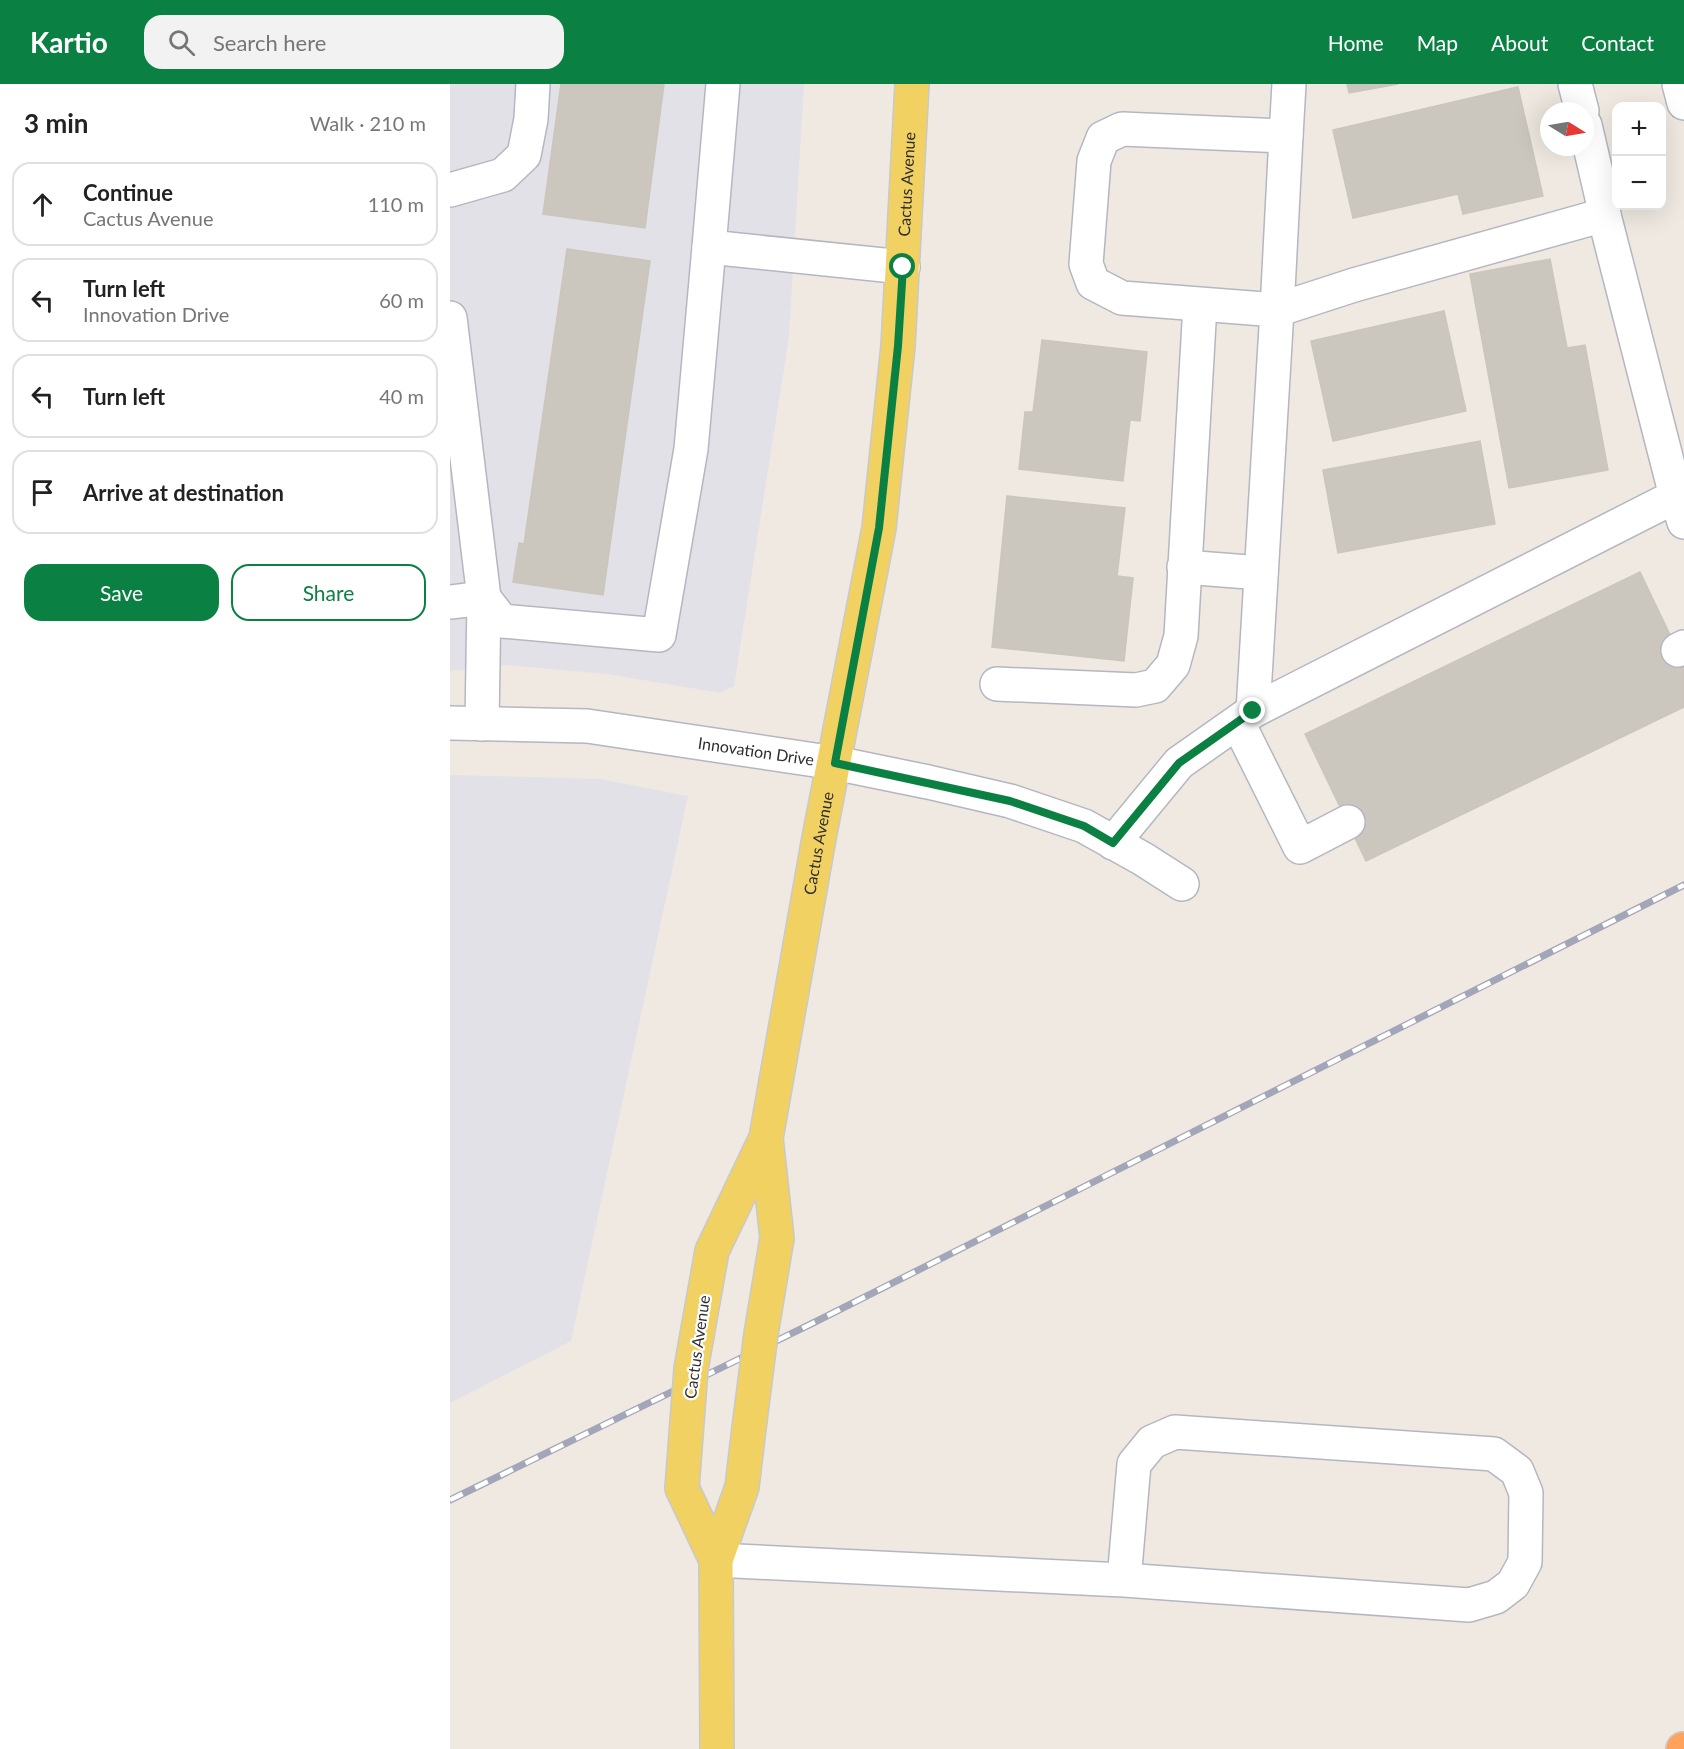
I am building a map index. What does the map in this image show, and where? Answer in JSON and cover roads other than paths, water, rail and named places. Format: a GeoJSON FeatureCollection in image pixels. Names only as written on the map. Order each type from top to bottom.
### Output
{"type":"FeatureCollection","features":[{"type":"Feature","properties":{"kind":"main road","name":"Cactus Avenue"},"geometry":{"type":"LineString","coordinates":[[716,1560],[682,1488],[691,1370],[712,1251],[766,1138],[817,849],[879,528],[898,346],[912,84]]}},
{"type":"Feature","properties":{"kind":"main road","name":"Cactus Avenue"},"geometry":{"type":"LineString","coordinates":[[717,1749],[716,1560],[742,1487],[761,1334],[777,1238],[766,1138]]}},
{"type":"Feature","properties":{"kind":"street"},"geometry":{"type":"LineString","coordinates":[[450,190],[503,175],[524,155],[531,119],[533,84]]}},
{"type":"Feature","properties":{"kind":"street"},"geometry":{"type":"LineString","coordinates":[[484,598],[502,621],[659,636],[691,449],[723,84]]}},
{"type":"Feature","properties":{"kind":"street"},"geometry":{"type":"LineString","coordinates":[[1289,84],[1261,573],[1245,717],[1300,847],[1348,822]]}},
{"type":"Feature","properties":{"kind":"street"},"geometry":{"type":"LineString","coordinates":[[1575,84],[1580,102]]}},
{"type":"Feature","properties":{"kind":"street"},"geometry":{"type":"LineString","coordinates":[[1679,84],[1684,103]]}},
{"type":"Feature","properties":{"kind":"street"},"geometry":{"type":"LineString","coordinates":[[1286,136],[1122,129],[1103,138],[1094,161],[1086,264],[1093,283],[1122,298],[1277,310],[1366,282],[1604,215]]}},
{"type":"Feature","properties":{"kind":"street"},"geometry":{"type":"LineString","coordinates":[[1113,843],[1179,763],[1245,717],[1680,509],[1604,215],[1592,156]]}},
{"type":"Feature","properties":{"kind":"street"},"geometry":{"type":"LineString","coordinates":[[709,247],[903,267]]}},
{"type":"Feature","properties":{"kind":"street"},"geometry":{"type":"LineString","coordinates":[[997,684],[1136,690],[1155,686],[1173,665],[1181,636],[1200,305]]}},
{"type":"Feature","properties":{"kind":"street"},"geometry":{"type":"LineString","coordinates":[[450,318],[484,598],[482,724]]}},
{"type":"Feature","properties":{"kind":"street"},"geometry":{"type":"LineString","coordinates":[[1184,567],[1261,573]]}},
{"type":"Feature","properties":{"kind":"street"},"geometry":{"type":"LineString","coordinates":[[450,602],[484,598]]}},
{"type":"Feature","properties":{"kind":"street","name":"Innovation Drive"},"geometry":{"type":"LineString","coordinates":[[450,723],[587,726],[722,744],[835,763],[1010,801],[1084,826],[1182,884]]}},
{"type":"Feature","properties":{"kind":"street"},"geometry":{"type":"LineString","coordinates":[[716,1560],[1124,1580],[1469,1605],[1496,1597],[1513,1584],[1525,1562],[1526,1492],[1517,1472],[1494,1454],[1175,1432],[1152,1442],[1134,1464],[1124,1580]]}},
{"type":"Feature","properties":{"kind":"railway"},"geometry":{"type":"LineString","coordinates":[[450,1500],[815,1322],[1684,885]]}}]}
